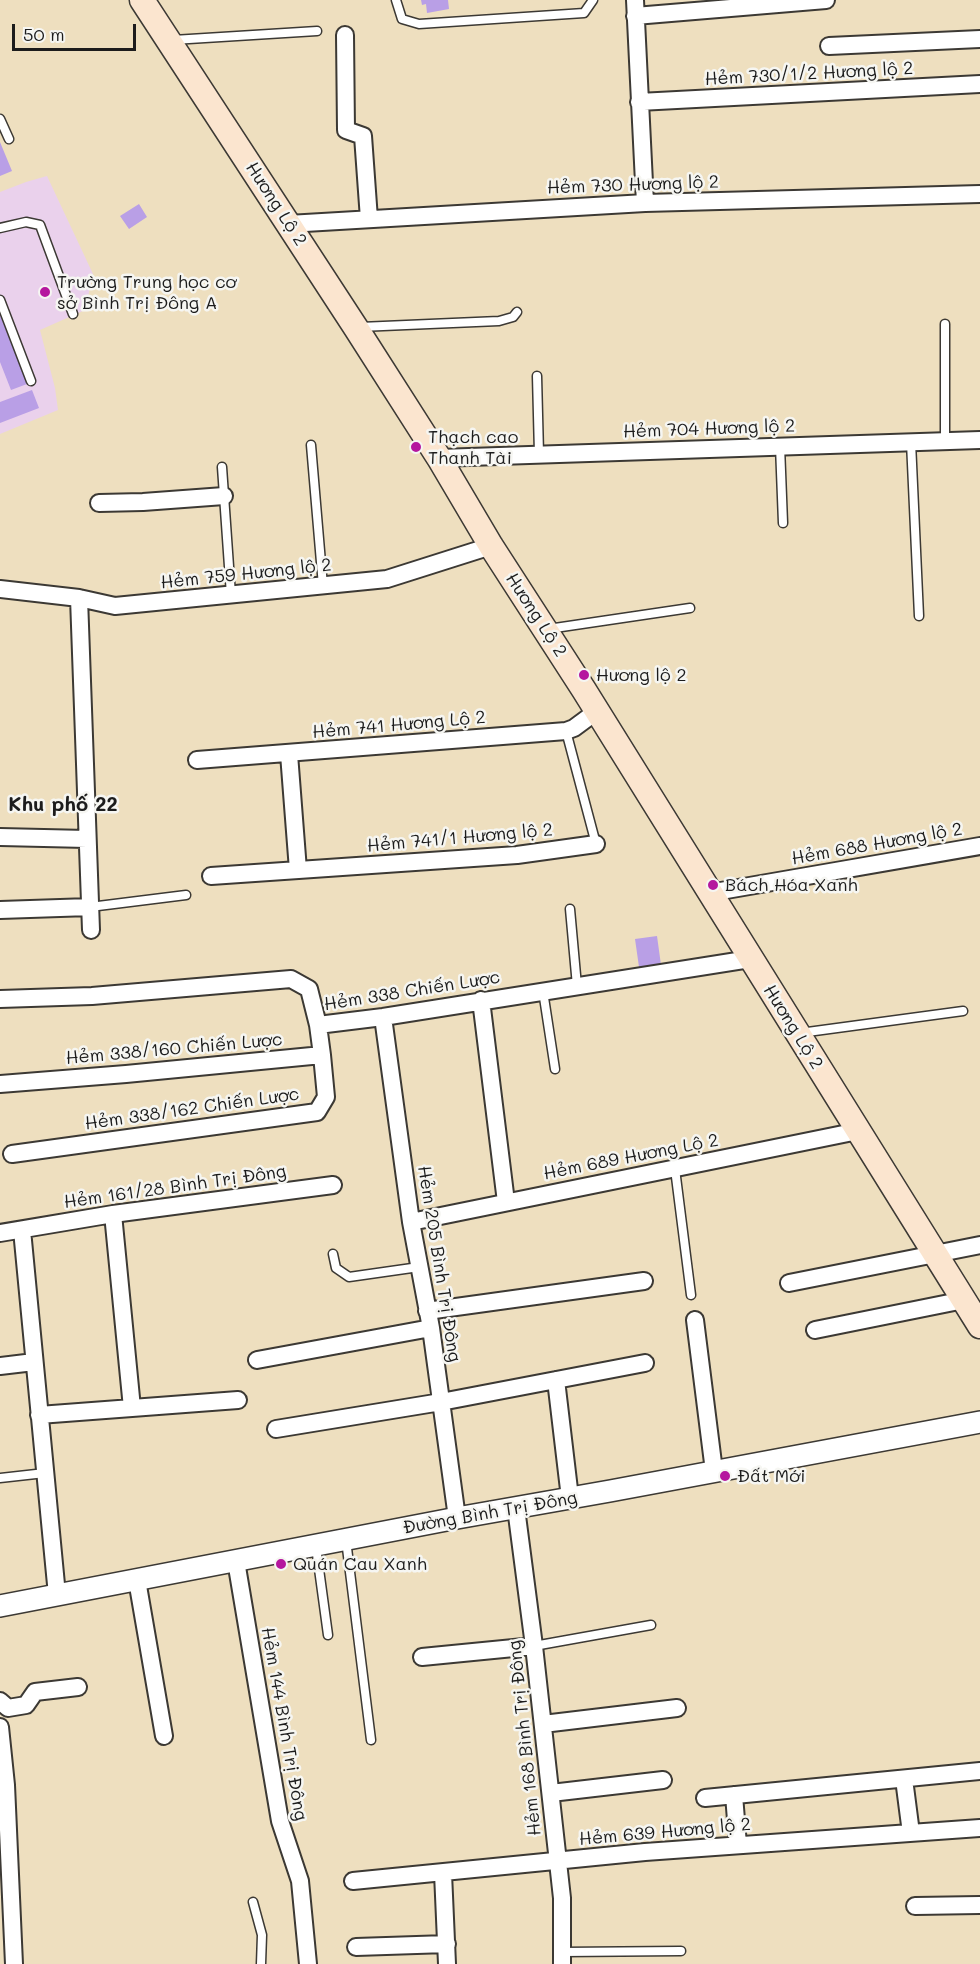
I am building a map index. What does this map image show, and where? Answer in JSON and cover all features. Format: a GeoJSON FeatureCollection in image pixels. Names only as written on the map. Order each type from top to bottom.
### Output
{"type":"FeatureCollection","features":[{"type":"Feature","properties":{"kind":"main road","name":"Hương Lộ 2"},"geometry":{"type":"LineString","coordinates":[[142,0],[356,328],[980,1326]]}},
{"type":"Feature","properties":{"kind":"street"},"geometry":{"type":"LineString","coordinates":[[645,203],[635,8],[826,0]]}},
{"type":"Feature","properties":{"kind":"street"},"geometry":{"type":"LineString","coordinates":[[345,35],[346,130],[363,136],[369,219]]}},
{"type":"Feature","properties":{"kind":"street"},"geometry":{"type":"LineString","coordinates":[[829,46],[980,39]]}},
{"type":"Feature","properties":{"kind":"street","name":"Hẻm 730/1/2 Hương lộ 2"},"geometry":{"type":"LineString","coordinates":[[639,102],[980,84]]}},
{"type":"Feature","properties":{"kind":"street","name":"Hẻm 730 Hương lộ 2"},"geometry":{"type":"LineString","coordinates":[[288,224],[645,203],[980,194]]}},
{"type":"Feature","properties":{"kind":"street","name":"Hẻm 704 Hương lộ 2"},"geometry":{"type":"LineString","coordinates":[[438,458],[980,440]]}},
{"type":"Feature","properties":{"kind":"street"},"geometry":{"type":"LineString","coordinates":[[99,503],[224,496]]}},
{"type":"Feature","properties":{"kind":"street","name":"Hẻm 759 Hương lộ 2"},"geometry":{"type":"LineString","coordinates":[[0,589],[79,598],[115,606],[387,579],[491,546]]}},
{"type":"Feature","properties":{"kind":"street"},"geometry":{"type":"LineString","coordinates":[[79,598],[91,930]]}},
{"type":"Feature","properties":{"kind":"street","name":"Hẻm 741 Hương Lộ 2"},"geometry":{"type":"LineString","coordinates":[[197,760],[566,731],[574,728],[597,711]]}},
{"type":"Feature","properties":{"kind":"street"},"geometry":{"type":"LineString","coordinates":[[289,754],[298,870]]}},
{"type":"Feature","properties":{"kind":"street"},"geometry":{"type":"LineString","coordinates":[[0,837],[87,839]]}},
{"type":"Feature","properties":{"kind":"street","name":"Hẻm 741/1 Hương lộ 2"},"geometry":{"type":"LineString","coordinates":[[211,876],[517,855],[596,844]]}},
{"type":"Feature","properties":{"kind":"street","name":"Hẻm 688 Hương lộ 2"},"geometry":{"type":"LineString","coordinates":[[709,892],[980,846]]}},
{"type":"Feature","properties":{"kind":"street"},"geometry":{"type":"LineString","coordinates":[[0,910],[90,907]]}},
{"type":"Feature","properties":{"kind":"street","name":"Hẻm 338 Chiến Lược"},"geometry":{"type":"LineString","coordinates":[[0,999],[92,996],[291,980],[309,989],[318,1025],[383,1017],[750,958]]}},
{"type":"Feature","properties":{"kind":"street"},"geometry":{"type":"LineString","coordinates":[[481,1000],[506,1202]]}},
{"type":"Feature","properties":{"kind":"street","name":"Hẻm 205 Bình Trị Đông"},"geometry":{"type":"LineString","coordinates":[[383,1017],[411,1222],[432,1328],[457,1518]]}},
{"type":"Feature","properties":{"kind":"street"},"geometry":{"type":"LineString","coordinates":[[318,1025],[322,1055]]}},
{"type":"Feature","properties":{"kind":"street","name":"Hẻm 338/160 Chiến Lược"},"geometry":{"type":"LineString","coordinates":[[0,1084],[322,1055]]}},
{"type":"Feature","properties":{"kind":"street","name":"Hẻm 338/162 Chiến Lược"},"geometry":{"type":"LineString","coordinates":[[12,1154],[317,1112],[326,1097],[322,1055]]}},
{"type":"Feature","properties":{"kind":"street","name":"Hẻm 689 Hương Lộ 2"},"geometry":{"type":"LineString","coordinates":[[411,1222],[858,1131]]}},
{"type":"Feature","properties":{"kind":"street","name":"Hẻm 161/28 Bình Trị Đông"},"geometry":{"type":"LineString","coordinates":[[0,1233],[113,1214],[333,1185]]}},
{"type":"Feature","properties":{"kind":"street"},"geometry":{"type":"LineString","coordinates":[[113,1214],[132,1408]]}},
{"type":"Feature","properties":{"kind":"street"},"geometry":{"type":"LineString","coordinates":[[22,1230],[57,1595]]}},
{"type":"Feature","properties":{"kind":"street"},"geometry":{"type":"LineString","coordinates":[[789,1283],[980,1245]]}},
{"type":"Feature","properties":{"kind":"street"},"geometry":{"type":"LineString","coordinates":[[427,1311],[644,1281]]}},
{"type":"Feature","properties":{"kind":"street"},"geometry":{"type":"LineString","coordinates":[[815,1330],[964,1300]]}},
{"type":"Feature","properties":{"kind":"street"},"geometry":{"type":"LineString","coordinates":[[694,1320],[714,1471]]}},
{"type":"Feature","properties":{"kind":"street"},"geometry":{"type":"LineString","coordinates":[[257,1360],[432,1328]]}},
{"type":"Feature","properties":{"kind":"street"},"geometry":{"type":"LineString","coordinates":[[0,1365],[34,1362]]}},
{"type":"Feature","properties":{"kind":"street"},"geometry":{"type":"LineString","coordinates":[[276,1429],[441,1402],[645,1363]]}},
{"type":"Feature","properties":{"kind":"street"},"geometry":{"type":"LineString","coordinates":[[556,1380],[570,1498]]}},
{"type":"Feature","properties":{"kind":"street"},"geometry":{"type":"LineString","coordinates":[[39,1415],[238,1400]]}},
{"type":"Feature","properties":{"kind":"street","name":"Đường Bình Trị Đông"},"geometry":{"type":"LineString","coordinates":[[0,1606],[457,1518],[980,1422]]}},
{"type":"Feature","properties":{"kind":"street","name":"Hẻm 168 Bình Trị Đông"},"geometry":{"type":"LineString","coordinates":[[516,1508],[562,1898],[562,1958]]}},
{"type":"Feature","properties":{"kind":"street","name":"Hẻm 144 Bình Trị Đông"},"geometry":{"type":"LineString","coordinates":[[236,1561],[280,1821],[300,1881],[308,1964]]}},
{"type":"Feature","properties":{"kind":"street"},"geometry":{"type":"LineString","coordinates":[[137,1580],[164,1736]]}},
{"type":"Feature","properties":{"kind":"street"},"geometry":{"type":"LineString","coordinates":[[422,1657],[534,1646]]}},
{"type":"Feature","properties":{"kind":"street"},"geometry":{"type":"LineString","coordinates":[[0,1701],[8,1708],[26,1705],[35,1692],[78,1687]]}},
{"type":"Feature","properties":{"kind":"street"},"geometry":{"type":"LineString","coordinates":[[543,1724],[677,1708]]}},
{"type":"Feature","properties":{"kind":"street"},"geometry":{"type":"LineString","coordinates":[[0,1727],[6,1785],[5,1894],[14,1964]]}},
{"type":"Feature","properties":{"kind":"street"},"geometry":{"type":"LineString","coordinates":[[705,1798],[980,1771]]}},
{"type":"Feature","properties":{"kind":"street"},"geometry":{"type":"LineString","coordinates":[[904,1779],[911,1833]]}},
{"type":"Feature","properties":{"kind":"street"},"geometry":{"type":"LineString","coordinates":[[551,1793],[663,1780]]}},
{"type":"Feature","properties":{"kind":"street"},"geometry":{"type":"LineString","coordinates":[[734,1795],[738,1845]]}},
{"type":"Feature","properties":{"kind":"street","name":"Hẻm 639 Hương lộ 2"},"geometry":{"type":"LineString","coordinates":[[354,1881],[645,1852],[980,1828]]}},
{"type":"Feature","properties":{"kind":"street"},"geometry":{"type":"LineString","coordinates":[[443,1873],[447,1964]]}},
{"type":"Feature","properties":{"kind":"street"},"geometry":{"type":"LineString","coordinates":[[915,1906],[980,1905]]}},
{"type":"Feature","properties":{"kind":"street"},"geometry":{"type":"LineString","coordinates":[[356,1947],[447,1944]]}},
{"type":"Feature","properties":{"kind":"lane"},"geometry":{"type":"LineString","coordinates":[[396,0],[402,19],[419,24],[584,13],[593,0]]}},
{"type":"Feature","properties":{"kind":"lane"},"geometry":{"type":"LineString","coordinates":[[170,41],[317,31]]}},
{"type":"Feature","properties":{"kind":"lane"},"geometry":{"type":"LineString","coordinates":[[0,119],[9,139]]}},
{"type":"Feature","properties":{"kind":"lane"},"geometry":{"type":"LineString","coordinates":[[0,228],[26,222],[40,225],[73,314]]}},
{"type":"Feature","properties":{"kind":"lane"},"geometry":{"type":"LineString","coordinates":[[0,300],[31,381]]}},
{"type":"Feature","properties":{"kind":"lane"},"geometry":{"type":"LineString","coordinates":[[356,328],[499,321],[513,317],[517,312]]}},
{"type":"Feature","properties":{"kind":"lane"},"geometry":{"type":"LineString","coordinates":[[945,324],[945,441]]}},
{"type":"Feature","properties":{"kind":"lane"},"geometry":{"type":"LineString","coordinates":[[537,376],[540,454]]}},
{"type":"Feature","properties":{"kind":"lane"},"geometry":{"type":"LineString","coordinates":[[910,442],[919,616]]}},
{"type":"Feature","properties":{"kind":"lane"},"geometry":{"type":"LineString","coordinates":[[311,446],[323,586]]}},
{"type":"Feature","properties":{"kind":"lane"},"geometry":{"type":"LineString","coordinates":[[780,446],[783,523]]}},
{"type":"Feature","properties":{"kind":"lane"},"geometry":{"type":"LineString","coordinates":[[222,467],[231,595]]}},
{"type":"Feature","properties":{"kind":"lane"},"geometry":{"type":"LineString","coordinates":[[544,629],[690,608]]}},
{"type":"Feature","properties":{"kind":"lane","name":"Hẻm 741/1 Hương lộ 2"},"geometry":{"type":"LineString","coordinates":[[566,731],[596,844]]}},
{"type":"Feature","properties":{"kind":"lane"},"geometry":{"type":"LineString","coordinates":[[90,907],[186,895]]}},
{"type":"Feature","properties":{"kind":"lane"},"geometry":{"type":"LineString","coordinates":[[570,909],[577,986]]}},
{"type":"Feature","properties":{"kind":"lane"},"geometry":{"type":"LineString","coordinates":[[543,991],[555,1069]]}},
{"type":"Feature","properties":{"kind":"lane"},"geometry":{"type":"LineString","coordinates":[[797,1033],[963,1011]]}},
{"type":"Feature","properties":{"kind":"lane"},"geometry":{"type":"LineString","coordinates":[[675,1169],[691,1295]]}},
{"type":"Feature","properties":{"kind":"lane"},"geometry":{"type":"LineString","coordinates":[[333,1254],[336,1268],[349,1277],[419,1267]]}},
{"type":"Feature","properties":{"kind":"lane"},"geometry":{"type":"LineString","coordinates":[[0,1478],[45,1473]]}},
{"type":"Feature","properties":{"kind":"lane"},"geometry":{"type":"LineString","coordinates":[[346,1540],[371,1740]]}},
{"type":"Feature","properties":{"kind":"lane"},"geometry":{"type":"LineString","coordinates":[[315,1545],[328,1635]]}},
{"type":"Feature","properties":{"kind":"lane"},"geometry":{"type":"LineString","coordinates":[[534,1646],[651,1625]]}},
{"type":"Feature","properties":{"kind":"lane"},"geometry":{"type":"LineString","coordinates":[[253,1902],[262,1935],[261,1964]]}},
{"type":"Feature","properties":{"kind":"lane"},"geometry":{"type":"LineString","coordinates":[[562,1958],[681,1951]]}},
{"type":"Feature","properties":{"kind":"shaded area","name":"Trường Trung học cơ sở Bình Trị Đông A"},"geometry":{"type":"Polygon","coordinates":[[[47,176],[93,274],[85,310],[40,330],[55,388],[58,410],[0,434],[0,192],[47,176]]]}},
{"type":"Feature","properties":{"kind":"building"},"geometry":{"type":"Polygon","coordinates":[[[421,0],[448,0],[449,9],[427,13],[426,4],[422,5],[421,0]]]}},
{"type":"Feature","properties":{"kind":"building"},"geometry":{"type":"Polygon","coordinates":[[[0,142],[12,171],[0,176],[0,142]]]}},
{"type":"Feature","properties":{"kind":"building"},"geometry":{"type":"Polygon","coordinates":[[[139,204],[147,217],[129,229],[120,216],[139,204]]]}},
{"type":"Feature","properties":{"kind":"building"},"geometry":{"type":"Polygon","coordinates":[[[0,315],[27,384],[11,390],[0,362],[0,315]]]}},
{"type":"Feature","properties":{"kind":"building"},"geometry":{"type":"Polygon","coordinates":[[[32,390],[39,408],[0,423],[0,402],[32,390]]]}},
{"type":"Feature","properties":{"kind":"building"},"geometry":{"type":"Polygon","coordinates":[[[657,936],[661,965],[639,967],[635,939],[657,936]]]}},
{"type":"Feature","properties":{"kind":"place","name":"Trường Trung học cơ sở Bình Trị Đông A"},"geometry":{"type":"Point","coordinates":[45,292]}},
{"type":"Feature","properties":{"kind":"place","name":"Thạch cao Thanh Tài"},"geometry":{"type":"Point","coordinates":[416,447]}},
{"type":"Feature","properties":{"kind":"place","name":"Hương lộ 2"},"geometry":{"type":"Point","coordinates":[584,675]}},
{"type":"Feature","properties":{"kind":"place","name":"Bách Hóa Xanh"},"geometry":{"type":"Point","coordinates":[713,885]}},
{"type":"Feature","properties":{"kind":"place","name":"Đất Mới"},"geometry":{"type":"Point","coordinates":[725,1476]}},
{"type":"Feature","properties":{"kind":"place","name":"Quán Cau Xanh"},"geometry":{"type":"Point","coordinates":[281,1564]}},
{"type":"Feature","properties":{"kind":"district","name":"Khu phố 22"},"geometry":{"type":"Point","coordinates":[63,805]}}]}
